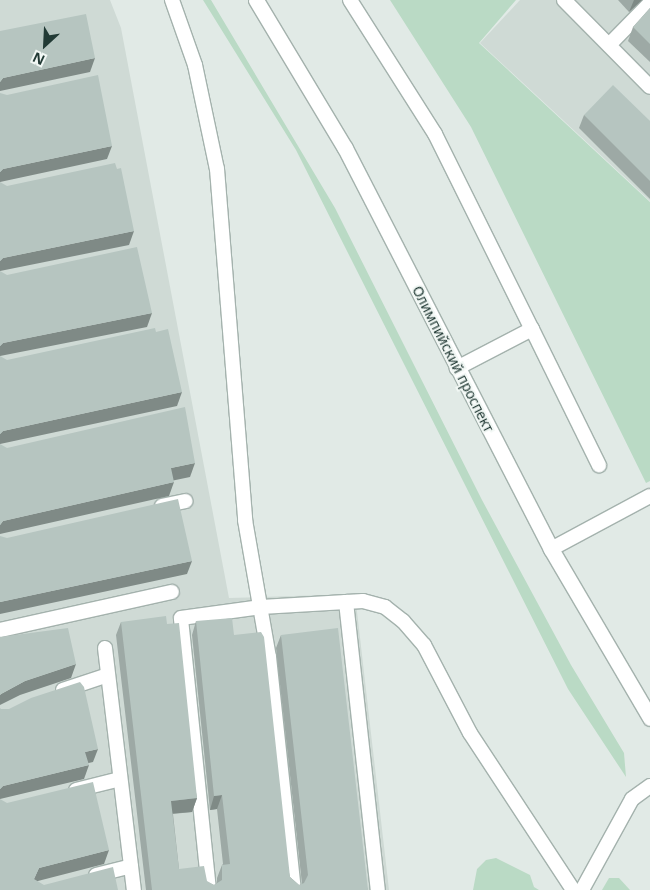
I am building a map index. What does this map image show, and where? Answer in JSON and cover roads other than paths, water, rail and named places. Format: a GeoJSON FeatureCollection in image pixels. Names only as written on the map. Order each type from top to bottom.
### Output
{"type":"FeatureCollection","features":[{"type":"Feature","properties":{"kind":"street","name":"Олимпийский проспект"},"geometry":{"type":"LineString","coordinates":[[256,0],[345,148],[551,549],[650,718]]}},
{"type":"Feature","properties":{"kind":"lane"},"geometry":{"type":"LineString","coordinates":[[172,0],[195,65],[216,169],[245,520],[261,606],[294,890]]}},
{"type":"Feature","properties":{"kind":"lane"},"geometry":{"type":"LineString","coordinates":[[350,0],[435,134],[599,465]]}},
{"type":"Feature","properties":{"kind":"lane"},"geometry":{"type":"LineString","coordinates":[[564,0],[650,87]]}},
{"type":"Feature","properties":{"kind":"lane"},"geometry":{"type":"LineString","coordinates":[[609,45],[650,4]]}},
{"type":"Feature","properties":{"kind":"lane"},"geometry":{"type":"LineString","coordinates":[[457,368],[532,329]]}},
{"type":"Feature","properties":{"kind":"lane"},"geometry":{"type":"LineString","coordinates":[[551,549],[650,496]]}},
{"type":"Feature","properties":{"kind":"lane"},"geometry":{"type":"LineString","coordinates":[[148,509],[186,501]]}},
{"type":"Feature","properties":{"kind":"lane"},"geometry":{"type":"LineString","coordinates":[[0,630],[172,592]]}},
{"type":"Feature","properties":{"kind":"lane"},"geometry":{"type":"LineString","coordinates":[[209,890],[181,618],[261,606],[363,601],[384,607],[403,621],[424,645],[470,733],[573,890]]}},
{"type":"Feature","properties":{"kind":"lane"},"geometry":{"type":"LineString","coordinates":[[346,602],[378,890]]}},
{"type":"Feature","properties":{"kind":"lane"},"geometry":{"type":"LineString","coordinates":[[105,648],[134,890]]}},
{"type":"Feature","properties":{"kind":"lane"},"geometry":{"type":"LineString","coordinates":[[51,694],[108,675]]}},
{"type":"Feature","properties":{"kind":"lane"},"geometry":{"type":"LineString","coordinates":[[65,792],[120,779]]}},
{"type":"Feature","properties":{"kind":"lane"},"geometry":{"type":"LineString","coordinates":[[582,890],[632,799],[650,786]]}},
{"type":"Feature","properties":{"kind":"lane"},"geometry":{"type":"LineString","coordinates":[[84,878],[131,866]]}}]}
